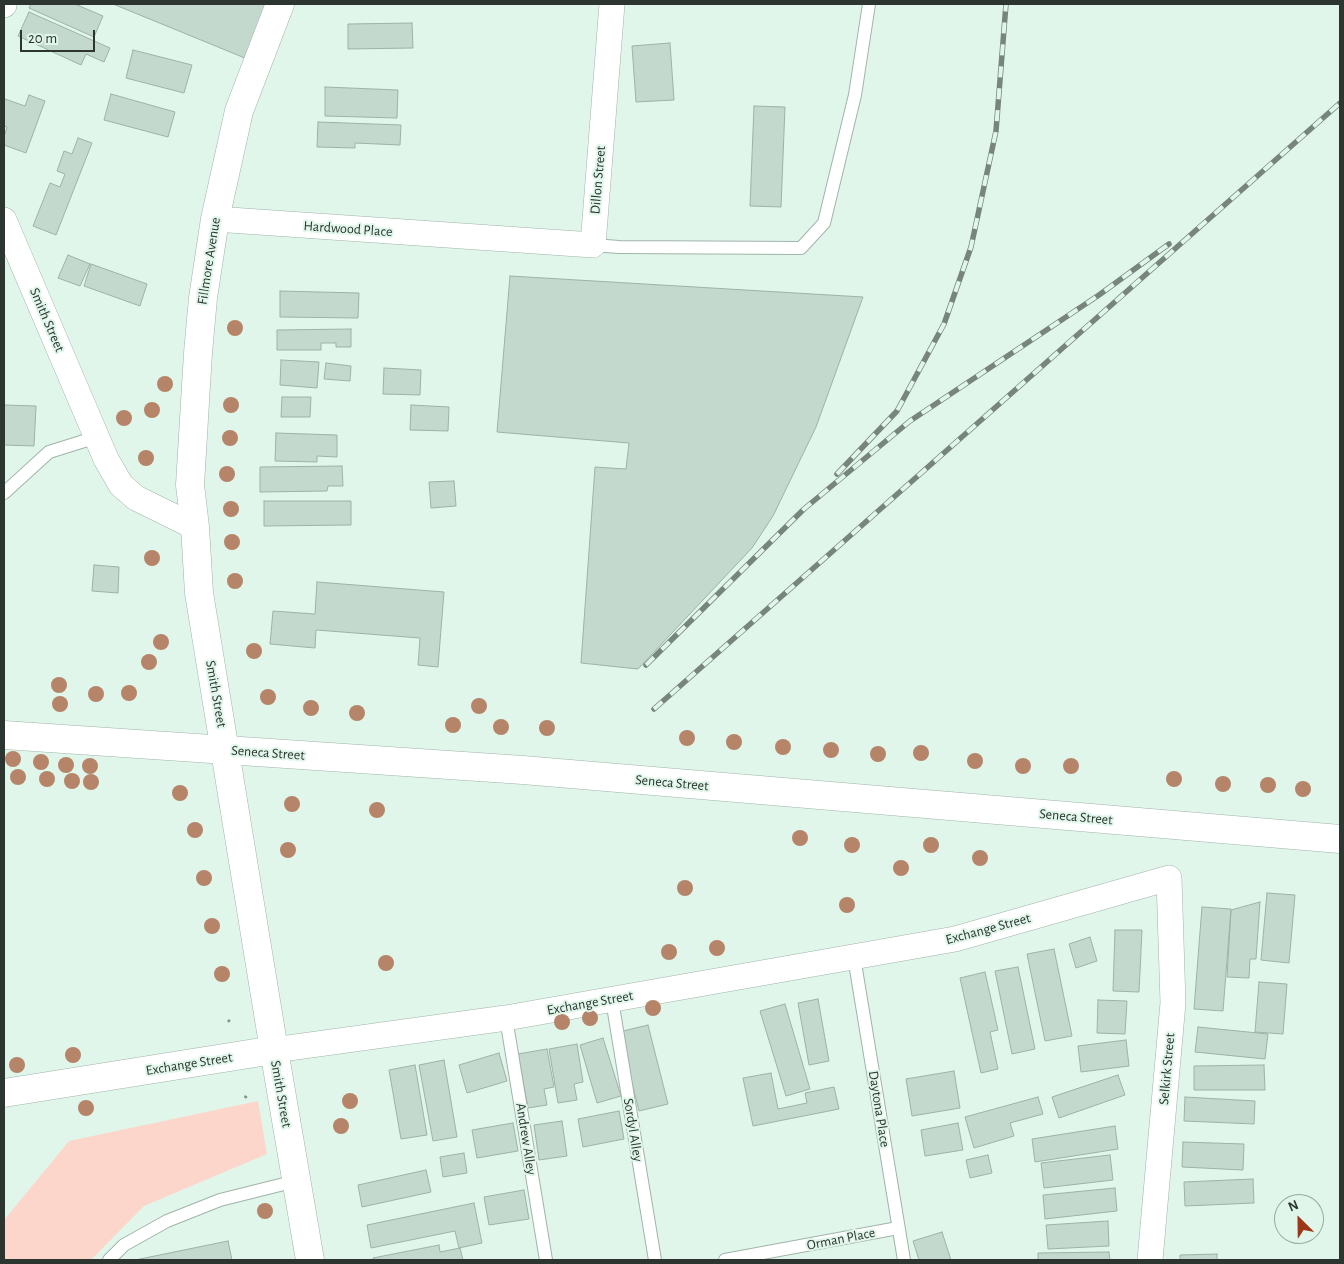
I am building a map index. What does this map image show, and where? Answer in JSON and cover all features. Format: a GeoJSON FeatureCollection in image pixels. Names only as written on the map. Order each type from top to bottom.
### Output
{"type":"FeatureCollection","features":[{"type":"Feature","properties":{"kind":"street","name":"Fillmore Avenue"},"geometry":{"type":"LineString","coordinates":[[195,527],[190,485],[197,362],[203,298],[215,219],[239,111],[280,4]]}},
{"type":"Feature","properties":{"kind":"street","name":"Dillon Street"},"geometry":{"type":"LineString","coordinates":[[593,245],[612,4]]}},
{"type":"Feature","properties":{"kind":"street","name":"Hardwood Place"},"geometry":{"type":"LineString","coordinates":[[215,219],[482,239],[593,245]]}},
{"type":"Feature","properties":{"kind":"street","name":"Smith Street"},"geometry":{"type":"LineString","coordinates":[[4,220],[106,459],[121,485],[136,498],[195,527],[199,593],[310,1260]]}},
{"type":"Feature","properties":{"kind":"street","name":"Seneca Street"},"geometry":{"type":"LineString","coordinates":[[4,735],[523,770],[1340,839]]}},
{"type":"Feature","properties":{"kind":"street","name":"Exchange Street"},"geometry":{"type":"LineString","coordinates":[[4,1093],[274,1050],[506,1018],[955,939],[1169,878]]}},
{"type":"Feature","properties":{"kind":"street","name":"Selkirk Street"},"geometry":{"type":"LineString","coordinates":[[1150,1260],[1173,1003],[1169,878]]}},
{"type":"Feature","properties":{"kind":"lane"},"geometry":{"type":"LineString","coordinates":[[593,245],[619,247],[801,248],[824,223],[855,95],[868,4]]}},
{"type":"Feature","properties":{"kind":"lane"},"geometry":{"type":"LineString","coordinates":[[4,493],[49,452],[97,437]]}},
{"type":"Feature","properties":{"kind":"lane","name":"Daytona Place"},"geometry":{"type":"LineString","coordinates":[[854,957],[904,1260]]}},
{"type":"Feature","properties":{"kind":"lane","name":"Sordyl Alley"},"geometry":{"type":"LineString","coordinates":[[612,1000],[655,1260]]}},
{"type":"Feature","properties":{"kind":"lane","name":"Andrew Alley"},"geometry":{"type":"LineString","coordinates":[[506,1018],[546,1260]]}},
{"type":"Feature","properties":{"kind":"lane"},"geometry":{"type":"LineString","coordinates":[[109,1260],[124,1245],[167,1221],[220,1200],[296,1181]]}},
{"type":"Feature","properties":{"kind":"lane","name":"Orman Place"},"geometry":{"type":"LineString","coordinates":[[725,1260],[898,1228]]}},
{"type":"Feature","properties":{"kind":"path"},"geometry":{"type":"LineString","coordinates":[[228,1020],[232,1024]]}},
{"type":"Feature","properties":{"kind":"path"},"geometry":{"type":"LineString","coordinates":[[244,1098],[248,1093]]}},
{"type":"Feature","properties":{"kind":"shaded area"},"geometry":{"type":"Polygon","coordinates":[[[258,1101],[267,1154],[144,1206],[91,1260],[4,1260],[4,1220],[69,1141],[258,1101]]]}},
{"type":"Feature","properties":{"kind":"building"},"geometry":{"type":"Polygon","coordinates":[[[31,4],[75,4],[103,16],[94,37],[29,8],[31,4]]]}},
{"type":"Feature","properties":{"kind":"building"},"geometry":{"type":"Polygon","coordinates":[[[113,4],[281,4],[257,63],[113,4]]]}},
{"type":"Feature","properties":{"kind":"building"},"geometry":{"type":"Polygon","coordinates":[[[29,12],[110,48],[104,62],[86,54],[81,65],[18,36],[29,12]]]}},
{"type":"Feature","properties":{"kind":"building"},"geometry":{"type":"Polygon","coordinates":[[[412,23],[413,48],[348,49],[348,24],[412,23]]]}},
{"type":"Feature","properties":{"kind":"building"},"geometry":{"type":"Polygon","coordinates":[[[670,43],[674,100],[636,102],[632,46],[670,43]]]}},
{"type":"Feature","properties":{"kind":"building"},"geometry":{"type":"Polygon","coordinates":[[[133,50],[192,65],[184,93],[126,78],[133,50]]]}},
{"type":"Feature","properties":{"kind":"building"},"geometry":{"type":"Polygon","coordinates":[[[325,87],[398,90],[397,118],[325,116],[325,87]]]}},
{"type":"Feature","properties":{"kind":"building"},"geometry":{"type":"Polygon","coordinates":[[[111,94],[175,112],[168,137],[104,120],[111,94]]]}},
{"type":"Feature","properties":{"kind":"building"},"geometry":{"type":"Polygon","coordinates":[[[29,95],[45,101],[26,153],[4,145],[7,127],[4,126],[4,103],[5,99],[25,106],[29,95]]]}},
{"type":"Feature","properties":{"kind":"building"},"geometry":{"type":"Polygon","coordinates":[[[754,106],[785,107],[781,207],[750,206],[754,106]]]}},
{"type":"Feature","properties":{"kind":"building"},"geometry":{"type":"Polygon","coordinates":[[[318,122],[401,125],[400,145],[355,143],[355,148],[317,147],[318,122]]]}},
{"type":"Feature","properties":{"kind":"building"},"geometry":{"type":"Polygon","coordinates":[[[78,138],[92,143],[56,235],[33,226],[50,183],[60,187],[65,174],[57,171],[64,151],[72,154],[78,138]]]}},
{"type":"Feature","properties":{"kind":"building"},"geometry":{"type":"Polygon","coordinates":[[[68,255],[90,264],[80,286],[58,278],[68,255]]]}},
{"type":"Feature","properties":{"kind":"building"},"geometry":{"type":"Polygon","coordinates":[[[91,264],[147,284],[140,306],[84,286],[91,264]]]}},
{"type":"Feature","properties":{"kind":"building"},"geometry":{"type":"Polygon","coordinates":[[[510,276],[863,297],[816,427],[773,516],[752,548],[638,669],[581,663],[595,467],[626,469],[629,443],[497,432],[510,276]]]}},
{"type":"Feature","properties":{"kind":"building"},"geometry":{"type":"Polygon","coordinates":[[[280,291],[359,293],[358,318],[280,317],[280,291]]]}},
{"type":"Feature","properties":{"kind":"building"},"geometry":{"type":"Polygon","coordinates":[[[351,329],[351,347],[336,347],[336,343],[321,343],[321,350],[277,350],[277,330],[351,329]]]}},
{"type":"Feature","properties":{"kind":"building"},"geometry":{"type":"Polygon","coordinates":[[[281,360],[319,362],[317,388],[280,385],[281,360]]]}},
{"type":"Feature","properties":{"kind":"building"},"geometry":{"type":"Polygon","coordinates":[[[326,363],[351,366],[350,381],[324,379],[326,363]]]}},
{"type":"Feature","properties":{"kind":"building"},"geometry":{"type":"Polygon","coordinates":[[[384,368],[421,370],[420,395],[383,394],[384,368]]]}},
{"type":"Feature","properties":{"kind":"building"},"geometry":{"type":"Polygon","coordinates":[[[282,397],[311,397],[310,417],[281,417],[282,397]]]}},
{"type":"Feature","properties":{"kind":"building"},"geometry":{"type":"Polygon","coordinates":[[[4,405],[36,406],[34,446],[4,445],[4,405]]]}},
{"type":"Feature","properties":{"kind":"building"},"geometry":{"type":"Polygon","coordinates":[[[411,405],[449,407],[448,431],[410,430],[411,405]]]}},
{"type":"Feature","properties":{"kind":"building"},"geometry":{"type":"Polygon","coordinates":[[[276,433],[337,435],[337,457],[317,456],[317,462],[275,461],[276,433]]]}},
{"type":"Feature","properties":{"kind":"building"},"geometry":{"type":"Polygon","coordinates":[[[342,466],[343,486],[328,486],[327,491],[260,492],[260,467],[342,466]]]}},
{"type":"Feature","properties":{"kind":"building"},"geometry":{"type":"Polygon","coordinates":[[[454,481],[456,506],[431,508],[429,482],[454,481]]]}},
{"type":"Feature","properties":{"kind":"building"},"geometry":{"type":"Polygon","coordinates":[[[264,501],[351,501],[351,525],[264,526],[264,501]]]}},
{"type":"Feature","properties":{"kind":"building"},"geometry":{"type":"Polygon","coordinates":[[[94,565],[119,567],[118,593],[92,591],[94,565]]]}},
{"type":"Feature","properties":{"kind":"building"},"geometry":{"type":"Polygon","coordinates":[[[317,582],[444,592],[438,667],[418,665],[420,638],[316,630],[315,648],[270,644],[273,611],[315,614],[317,582]]]}},
{"type":"Feature","properties":{"kind":"building"},"geometry":{"type":"Polygon","coordinates":[[[1267,893],[1295,895],[1289,963],[1261,960],[1267,893]]]}},
{"type":"Feature","properties":{"kind":"building"},"geometry":{"type":"Polygon","coordinates":[[[1260,902],[1256,959],[1250,959],[1249,978],[1227,977],[1231,910],[1260,902]]]}},
{"type":"Feature","properties":{"kind":"building"},"geometry":{"type":"Polygon","coordinates":[[[1202,907],[1231,909],[1223,1011],[1194,1009],[1202,907]]]}},
{"type":"Feature","properties":{"kind":"building"},"geometry":{"type":"Polygon","coordinates":[[[1115,930],[1142,930],[1139,992],[1113,991],[1115,930]]]}},
{"type":"Feature","properties":{"kind":"building"},"geometry":{"type":"Polygon","coordinates":[[[1090,937],[1097,961],[1076,968],[1069,944],[1090,937]]]}},
{"type":"Feature","properties":{"kind":"building"},"geometry":{"type":"Polygon","coordinates":[[[1054,949],[1072,1036],[1045,1041],[1027,954],[1054,949]]]}},
{"type":"Feature","properties":{"kind":"building"},"geometry":{"type":"Polygon","coordinates":[[[1018,967],[1035,1049],[1012,1054],[995,971],[1018,967]]]}},
{"type":"Feature","properties":{"kind":"building"},"geometry":{"type":"Polygon","coordinates":[[[985,972],[998,1030],[990,1032],[998,1069],[981,1073],[960,978],[985,972]]]}},
{"type":"Feature","properties":{"kind":"building"},"geometry":{"type":"Polygon","coordinates":[[[1259,982],[1287,984],[1283,1034],[1255,1032],[1259,982]]]}},
{"type":"Feature","properties":{"kind":"building"},"geometry":{"type":"Polygon","coordinates":[[[818,999],[829,1061],[809,1065],[798,1003],[818,999]]]}},
{"type":"Feature","properties":{"kind":"building"},"geometry":{"type":"Polygon","coordinates":[[[1098,1000],[1127,1001],[1125,1034],[1097,1033],[1098,1000]]]}},
{"type":"Feature","properties":{"kind":"building"},"geometry":{"type":"Polygon","coordinates":[[[785,1004],[810,1089],[786,1096],[760,1011],[785,1004]]]}},
{"type":"Feature","properties":{"kind":"building"},"geometry":{"type":"Polygon","coordinates":[[[648,1025],[668,1104],[639,1111],[619,1032],[648,1025]]]}},
{"type":"Feature","properties":{"kind":"building"},"geometry":{"type":"Polygon","coordinates":[[[1198,1027],[1268,1034],[1265,1059],[1195,1052],[1198,1027]]]}},
{"type":"Feature","properties":{"kind":"building"},"geometry":{"type":"Polygon","coordinates":[[[603,1038],[621,1096],[597,1103],[580,1045],[603,1038]]]}},
{"type":"Feature","properties":{"kind":"building"},"geometry":{"type":"Polygon","coordinates":[[[1126,1040],[1129,1066],[1081,1072],[1078,1046],[1126,1040]]]}},
{"type":"Feature","properties":{"kind":"building"},"geometry":{"type":"Polygon","coordinates":[[[577,1044],[583,1082],[574,1084],[577,1100],[558,1103],[549,1049],[577,1044]]]}},
{"type":"Feature","properties":{"kind":"building"},"geometry":{"type":"Polygon","coordinates":[[[547,1049],[554,1087],[544,1089],[547,1105],[528,1108],[518,1054],[547,1049]]]}},
{"type":"Feature","properties":{"kind":"building"},"geometry":{"type":"Polygon","coordinates":[[[499,1053],[507,1081],[467,1093],[459,1065],[499,1053]]]}},
{"type":"Feature","properties":{"kind":"building"},"geometry":{"type":"Polygon","coordinates":[[[444,1060],[457,1137],[433,1141],[419,1065],[444,1060]]]}},
{"type":"Feature","properties":{"kind":"building"},"geometry":{"type":"Polygon","coordinates":[[[415,1065],[427,1135],[401,1139],[389,1070],[415,1065]]]}},
{"type":"Feature","properties":{"kind":"building"},"geometry":{"type":"Polygon","coordinates":[[[1264,1065],[1265,1090],[1194,1090],[1194,1066],[1264,1065]]]}},
{"type":"Feature","properties":{"kind":"building"},"geometry":{"type":"Polygon","coordinates":[[[954,1071],[960,1108],[912,1116],[906,1079],[954,1071]]]}},
{"type":"Feature","properties":{"kind":"building"},"geometry":{"type":"Polygon","coordinates":[[[771,1073],[778,1109],[807,1103],[805,1093],[834,1087],[839,1109],[753,1126],[743,1078],[771,1073]]]}},
{"type":"Feature","properties":{"kind":"building"},"geometry":{"type":"Polygon","coordinates":[[[1118,1075],[1125,1095],[1059,1118],[1052,1097],[1118,1075]]]}},
{"type":"Feature","properties":{"kind":"building"},"geometry":{"type":"Polygon","coordinates":[[[1038,1097],[1043,1114],[1010,1123],[1014,1136],[974,1148],[965,1117],[1038,1097]]]}},
{"type":"Feature","properties":{"kind":"building"},"geometry":{"type":"Polygon","coordinates":[[[1185,1097],[1255,1101],[1254,1124],[1184,1121],[1185,1097]]]}},
{"type":"Feature","properties":{"kind":"building"},"geometry":{"type":"Polygon","coordinates":[[[619,1111],[624,1139],[583,1147],[578,1119],[619,1111]]]}},
{"type":"Feature","properties":{"kind":"building"},"geometry":{"type":"Polygon","coordinates":[[[562,1121],[567,1156],[539,1160],[534,1125],[562,1121]]]}},
{"type":"Feature","properties":{"kind":"building"},"geometry":{"type":"Polygon","coordinates":[[[513,1123],[518,1151],[477,1158],[472,1130],[513,1123]]]}},
{"type":"Feature","properties":{"kind":"building"},"geometry":{"type":"Polygon","coordinates":[[[958,1123],[963,1150],[925,1156],[921,1130],[958,1123]]]}},
{"type":"Feature","properties":{"kind":"building"},"geometry":{"type":"Polygon","coordinates":[[[1115,1126],[1118,1149],[1035,1162],[1032,1139],[1115,1126]]]}},
{"type":"Feature","properties":{"kind":"building"},"geometry":{"type":"Polygon","coordinates":[[[1183,1142],[1244,1144],[1243,1170],[1182,1167],[1183,1142]]]}},
{"type":"Feature","properties":{"kind":"building"},"geometry":{"type":"Polygon","coordinates":[[[464,1153],[467,1173],[443,1177],[440,1157],[464,1153]]]}},
{"type":"Feature","properties":{"kind":"building"},"geometry":{"type":"Polygon","coordinates":[[[988,1155],[992,1173],[970,1178],[966,1160],[988,1155]]]}},
{"type":"Feature","properties":{"kind":"building"},"geometry":{"type":"Polygon","coordinates":[[[1110,1155],[1113,1180],[1044,1188],[1041,1163],[1110,1155]]]}},
{"type":"Feature","properties":{"kind":"building"},"geometry":{"type":"Polygon","coordinates":[[[426,1170],[431,1192],[362,1207],[358,1185],[426,1170]]]}},
{"type":"Feature","properties":{"kind":"building"},"geometry":{"type":"Polygon","coordinates":[[[1253,1179],[1254,1203],[1185,1206],[1184,1182],[1253,1179]]]}},
{"type":"Feature","properties":{"kind":"building"},"geometry":{"type":"Polygon","coordinates":[[[1115,1188],[1117,1211],[1045,1219],[1043,1195],[1115,1188]]]}},
{"type":"Feature","properties":{"kind":"building"},"geometry":{"type":"Polygon","coordinates":[[[524,1190],[529,1219],[489,1225],[484,1197],[524,1190]]]}},
{"type":"Feature","properties":{"kind":"building"},"geometry":{"type":"Polygon","coordinates":[[[474,1203],[482,1243],[459,1248],[455,1231],[371,1248],[367,1225],[474,1203]]]}},
{"type":"Feature","properties":{"kind":"building"},"geometry":{"type":"Polygon","coordinates":[[[1108,1221],[1109,1246],[1048,1249],[1046,1225],[1108,1221]]]}},
{"type":"Feature","properties":{"kind":"building"},"geometry":{"type":"Polygon","coordinates":[[[942,1232],[951,1260],[919,1260],[913,1241],[942,1232]]]}},
{"type":"Feature","properties":{"kind":"building"},"geometry":{"type":"Polygon","coordinates":[[[228,1241],[232,1260],[135,1260],[228,1241]]]}},
{"type":"Feature","properties":{"kind":"building"},"geometry":{"type":"Polygon","coordinates":[[[439,1245],[440,1252],[460,1248],[463,1260],[373,1260],[373,1258],[439,1245]]]}},
{"type":"Feature","properties":{"kind":"building"},"geometry":{"type":"Polygon","coordinates":[[[1109,1252],[1110,1260],[1038,1260],[1038,1253],[1109,1252]]]}},
{"type":"Feature","properties":{"kind":"building"},"geometry":{"type":"Polygon","coordinates":[[[1217,1254],[1217,1260],[1180,1260],[1180,1255],[1217,1254]]]}},
{"type":"Feature","properties":{"kind":"railway"},"geometry":{"type":"LineString","coordinates":[[837,474],[897,411],[944,324],[971,247],[996,131],[1006,4]]}},
{"type":"Feature","properties":{"kind":"railway"},"geometry":{"type":"LineString","coordinates":[[654,709],[1340,103]]}},
{"type":"Feature","properties":{"kind":"railway"},"geometry":{"type":"LineString","coordinates":[[646,665],[804,509],[910,421],[1099,295],[1169,244]]}}]}
